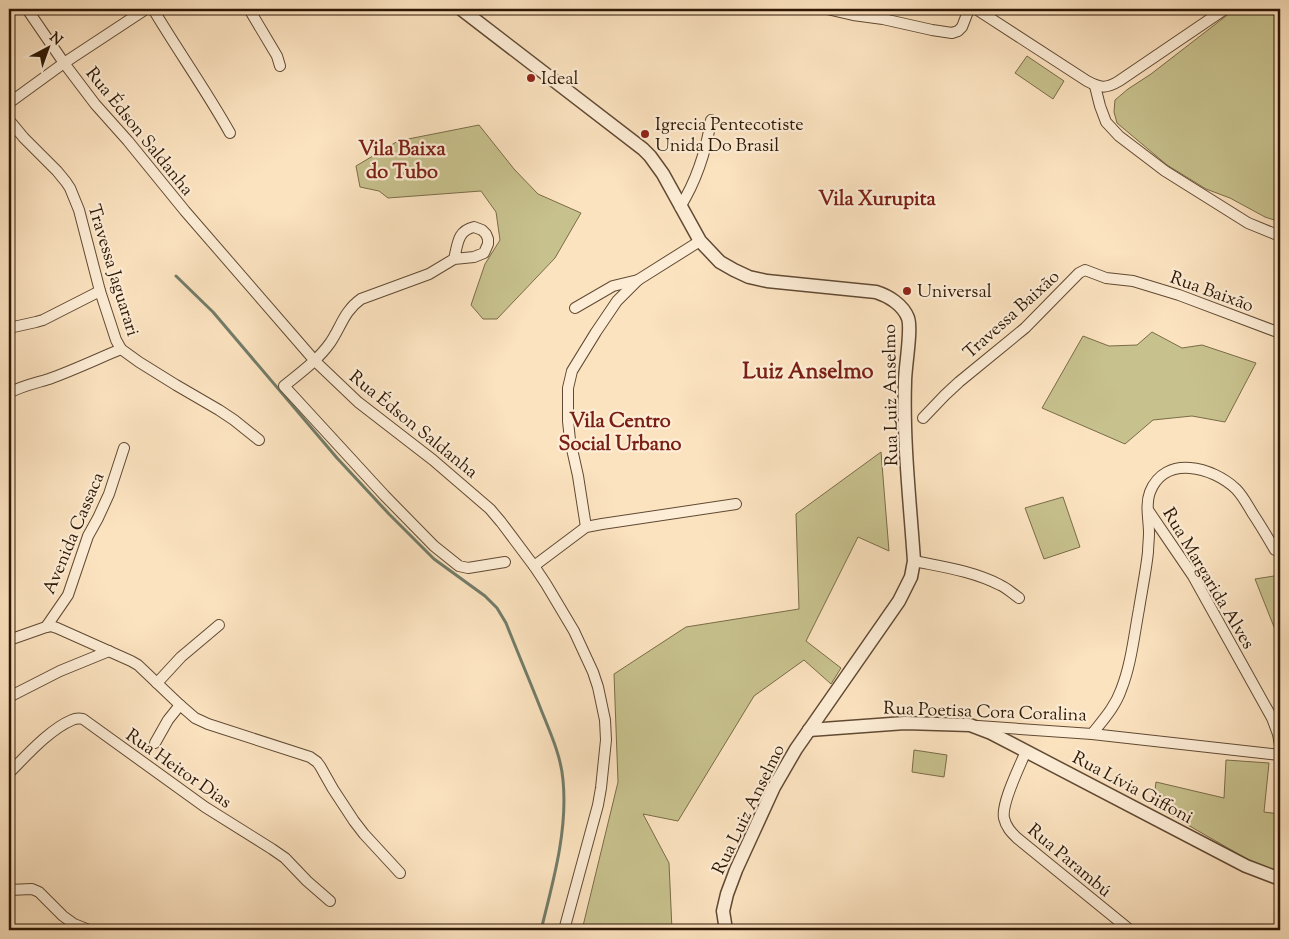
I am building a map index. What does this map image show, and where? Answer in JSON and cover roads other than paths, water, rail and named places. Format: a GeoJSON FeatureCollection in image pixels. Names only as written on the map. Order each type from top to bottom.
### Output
{"type":"FeatureCollection","features":[{"type":"Feature","properties":{"kind":"street","name":"Rua Édson Saldanha"},"geometry":{"type":"LineString","coordinates":[[27,9],[95,104],[128,141],[185,212],[315,360],[358,402],[433,460],[490,510],[534,566],[562,611],[587,658],[598,686],[605,720],[606,740],[601,788],[564,930]]}},
{"type":"Feature","properties":{"kind":"street"},"geometry":{"type":"LineString","coordinates":[[9,103],[64,63],[146,9]]}},
{"type":"Feature","properties":{"kind":"street"},"geometry":{"type":"LineString","coordinates":[[153,9],[230,133]]}},
{"type":"Feature","properties":{"kind":"street"},"geometry":{"type":"LineString","coordinates":[[249,9],[280,66]]}},
{"type":"Feature","properties":{"kind":"street","name":"Rua Luiz Anselmo"},"geometry":{"type":"LineString","coordinates":[[461,9],[643,149],[663,174],[700,241],[720,262],[749,277],[767,281],[876,292],[892,299],[908,317],[905,382],[906,439],[914,561],[911,577],[899,601],[796,749],[781,774],[736,870],[723,911],[726,930]]}},
{"type":"Feature","properties":{"kind":"street"},"geometry":{"type":"LineString","coordinates":[[827,9],[952,33],[962,27],[969,9]]}},
{"type":"Feature","properties":{"kind":"street"},"geometry":{"type":"LineString","coordinates":[[976,9],[1095,86],[1104,87],[1112,85],[1225,9]]}},
{"type":"Feature","properties":{"kind":"street"},"geometry":{"type":"LineString","coordinates":[[1095,86],[1106,122],[1119,136],[1165,171],[1248,223],[1280,235]]}},
{"type":"Feature","properties":{"kind":"street","name":"Travessa Jaguarari"},"geometry":{"type":"LineString","coordinates":[[9,120],[66,182],[79,210],[100,292],[116,340],[121,349],[138,362],[219,410],[259,440]]}},
{"type":"Feature","properties":{"kind":"street"},"geometry":{"type":"LineString","coordinates":[[680,207],[690,192],[696,176],[708,140],[711,120]]}},
{"type":"Feature","properties":{"kind":"street"},"geometry":{"type":"LineString","coordinates":[[586,528],[568,421],[568,388],[572,371],[617,301],[638,280],[700,241]]}},
{"type":"Feature","properties":{"kind":"street"},"geometry":{"type":"LineString","coordinates":[[454,259],[429,274],[361,299],[352,305],[330,344],[315,360],[284,386],[384,496],[434,546],[459,566],[468,568],[505,562]]}},
{"type":"Feature","properties":{"kind":"street","name":"Travessa Baixão"},"geometry":{"type":"LineString","coordinates":[[923,418],[959,382],[1025,328],[1079,273],[1085,270],[1106,278],[1133,281]]}},
{"type":"Feature","properties":{"kind":"street"},"geometry":{"type":"LineString","coordinates":[[575,308],[613,286],[638,280]]}},
{"type":"Feature","properties":{"kind":"street","name":"Rua Baixão"},"geometry":{"type":"LineString","coordinates":[[1133,281],[1179,295],[1280,333]]}},
{"type":"Feature","properties":{"kind":"street"},"geometry":{"type":"LineString","coordinates":[[9,328],[43,320],[100,292]]}},
{"type":"Feature","properties":{"kind":"street"},"geometry":{"type":"LineString","coordinates":[[9,393],[90,363],[121,349]]}},
{"type":"Feature","properties":{"kind":"street","name":"Avenida Cassaca"},"geometry":{"type":"LineString","coordinates":[[46,627],[68,595],[88,536],[109,494],[124,448]]}},
{"type":"Feature","properties":{"kind":"street","name":"Rua Poetisa Cora Coralina"},"geometry":{"type":"LineString","coordinates":[[809,730],[905,723],[970,725],[1092,734],[1113,707],[1121,690],[1132,648],[1147,556],[1150,494],[1155,483],[1163,474],[1173,469],[1186,467],[1204,470],[1224,480],[1237,490],[1275,550]]}},
{"type":"Feature","properties":{"kind":"street"},"geometry":{"type":"LineString","coordinates":[[534,566],[586,528],[612,522],[736,504]]}},
{"type":"Feature","properties":{"kind":"street","name":"Rua Margarida Alves"},"geometry":{"type":"LineString","coordinates":[[1148,510],[1193,576],[1272,718],[1280,745]]}},
{"type":"Feature","properties":{"kind":"street"},"geometry":{"type":"LineString","coordinates":[[914,561],[960,570],[983,578],[1002,585],[1019,598]]}},
{"type":"Feature","properties":{"kind":"street"},"geometry":{"type":"LineString","coordinates":[[158,683],[181,657],[219,625]]}},
{"type":"Feature","properties":{"kind":"street"},"geometry":{"type":"LineString","coordinates":[[9,640],[46,627],[57,628],[122,656],[138,666],[195,718],[306,756],[317,762],[354,821],[400,873]]}},
{"type":"Feature","properties":{"kind":"street"},"geometry":{"type":"LineString","coordinates":[[9,697],[60,670],[109,650]]}},
{"type":"Feature","properties":{"kind":"street"},"geometry":{"type":"LineString","coordinates":[[155,743],[168,720],[180,705]]}},
{"type":"Feature","properties":{"kind":"street","name":"Rua Heitor Dias"},"geometry":{"type":"LineString","coordinates":[[9,772],[51,732],[73,719],[83,719],[205,807],[272,848],[330,901]]}},
{"type":"Feature","properties":{"kind":"street","name":"Rua Lívia Giffoni"},"geometry":{"type":"LineString","coordinates":[[970,725],[992,733],[1246,866],[1280,879]]}},
{"type":"Feature","properties":{"kind":"street"},"geometry":{"type":"LineString","coordinates":[[1092,734],[1280,755]]}},
{"type":"Feature","properties":{"kind":"street","name":"Rua Parambú"},"geometry":{"type":"LineString","coordinates":[[1026,751],[1005,804],[1004,817],[1008,828],[1017,838],[1130,930]]}},
{"type":"Feature","properties":{"kind":"street"},"geometry":{"type":"LineString","coordinates":[[9,890],[32,889],[39,892],[63,916],[74,924],[89,930]]}},
{"type":"Feature","properties":{"kind":"waterway"},"geometry":{"type":"LineString","coordinates":[[176,276],[213,312],[337,458],[389,514],[434,559],[485,596],[497,608],[506,623],[554,743],[562,771],[564,799],[561,837],[555,875],[541,930]]}},
{"type":"Feature","properties":{"kind":"place","name":"Ideal"},"geometry":{"type":"Point","coordinates":[531,78]}},
{"type":"Feature","properties":{"kind":"place","name":"Igrecia Pentecotiste Unida Do Brasil"},"geometry":{"type":"Point","coordinates":[645,134]}},
{"type":"Feature","properties":{"kind":"place","name":"Universal"},"geometry":{"type":"Point","coordinates":[907,291]}},
{"type":"Feature","properties":{"kind":"district","name":"Vila Baixa do Tubo"},"geometry":{"type":"Point","coordinates":[402,160]}},
{"type":"Feature","properties":{"kind":"district","name":"Vila Xurupita"},"geometry":{"type":"Point","coordinates":[877,198]}},
{"type":"Feature","properties":{"kind":"district","name":"Luiz Anselmo"},"geometry":{"type":"Point","coordinates":[808,370]}},
{"type":"Feature","properties":{"kind":"district","name":"Vila Centro Social Urbano"},"geometry":{"type":"Point","coordinates":[620,432]}}]}
